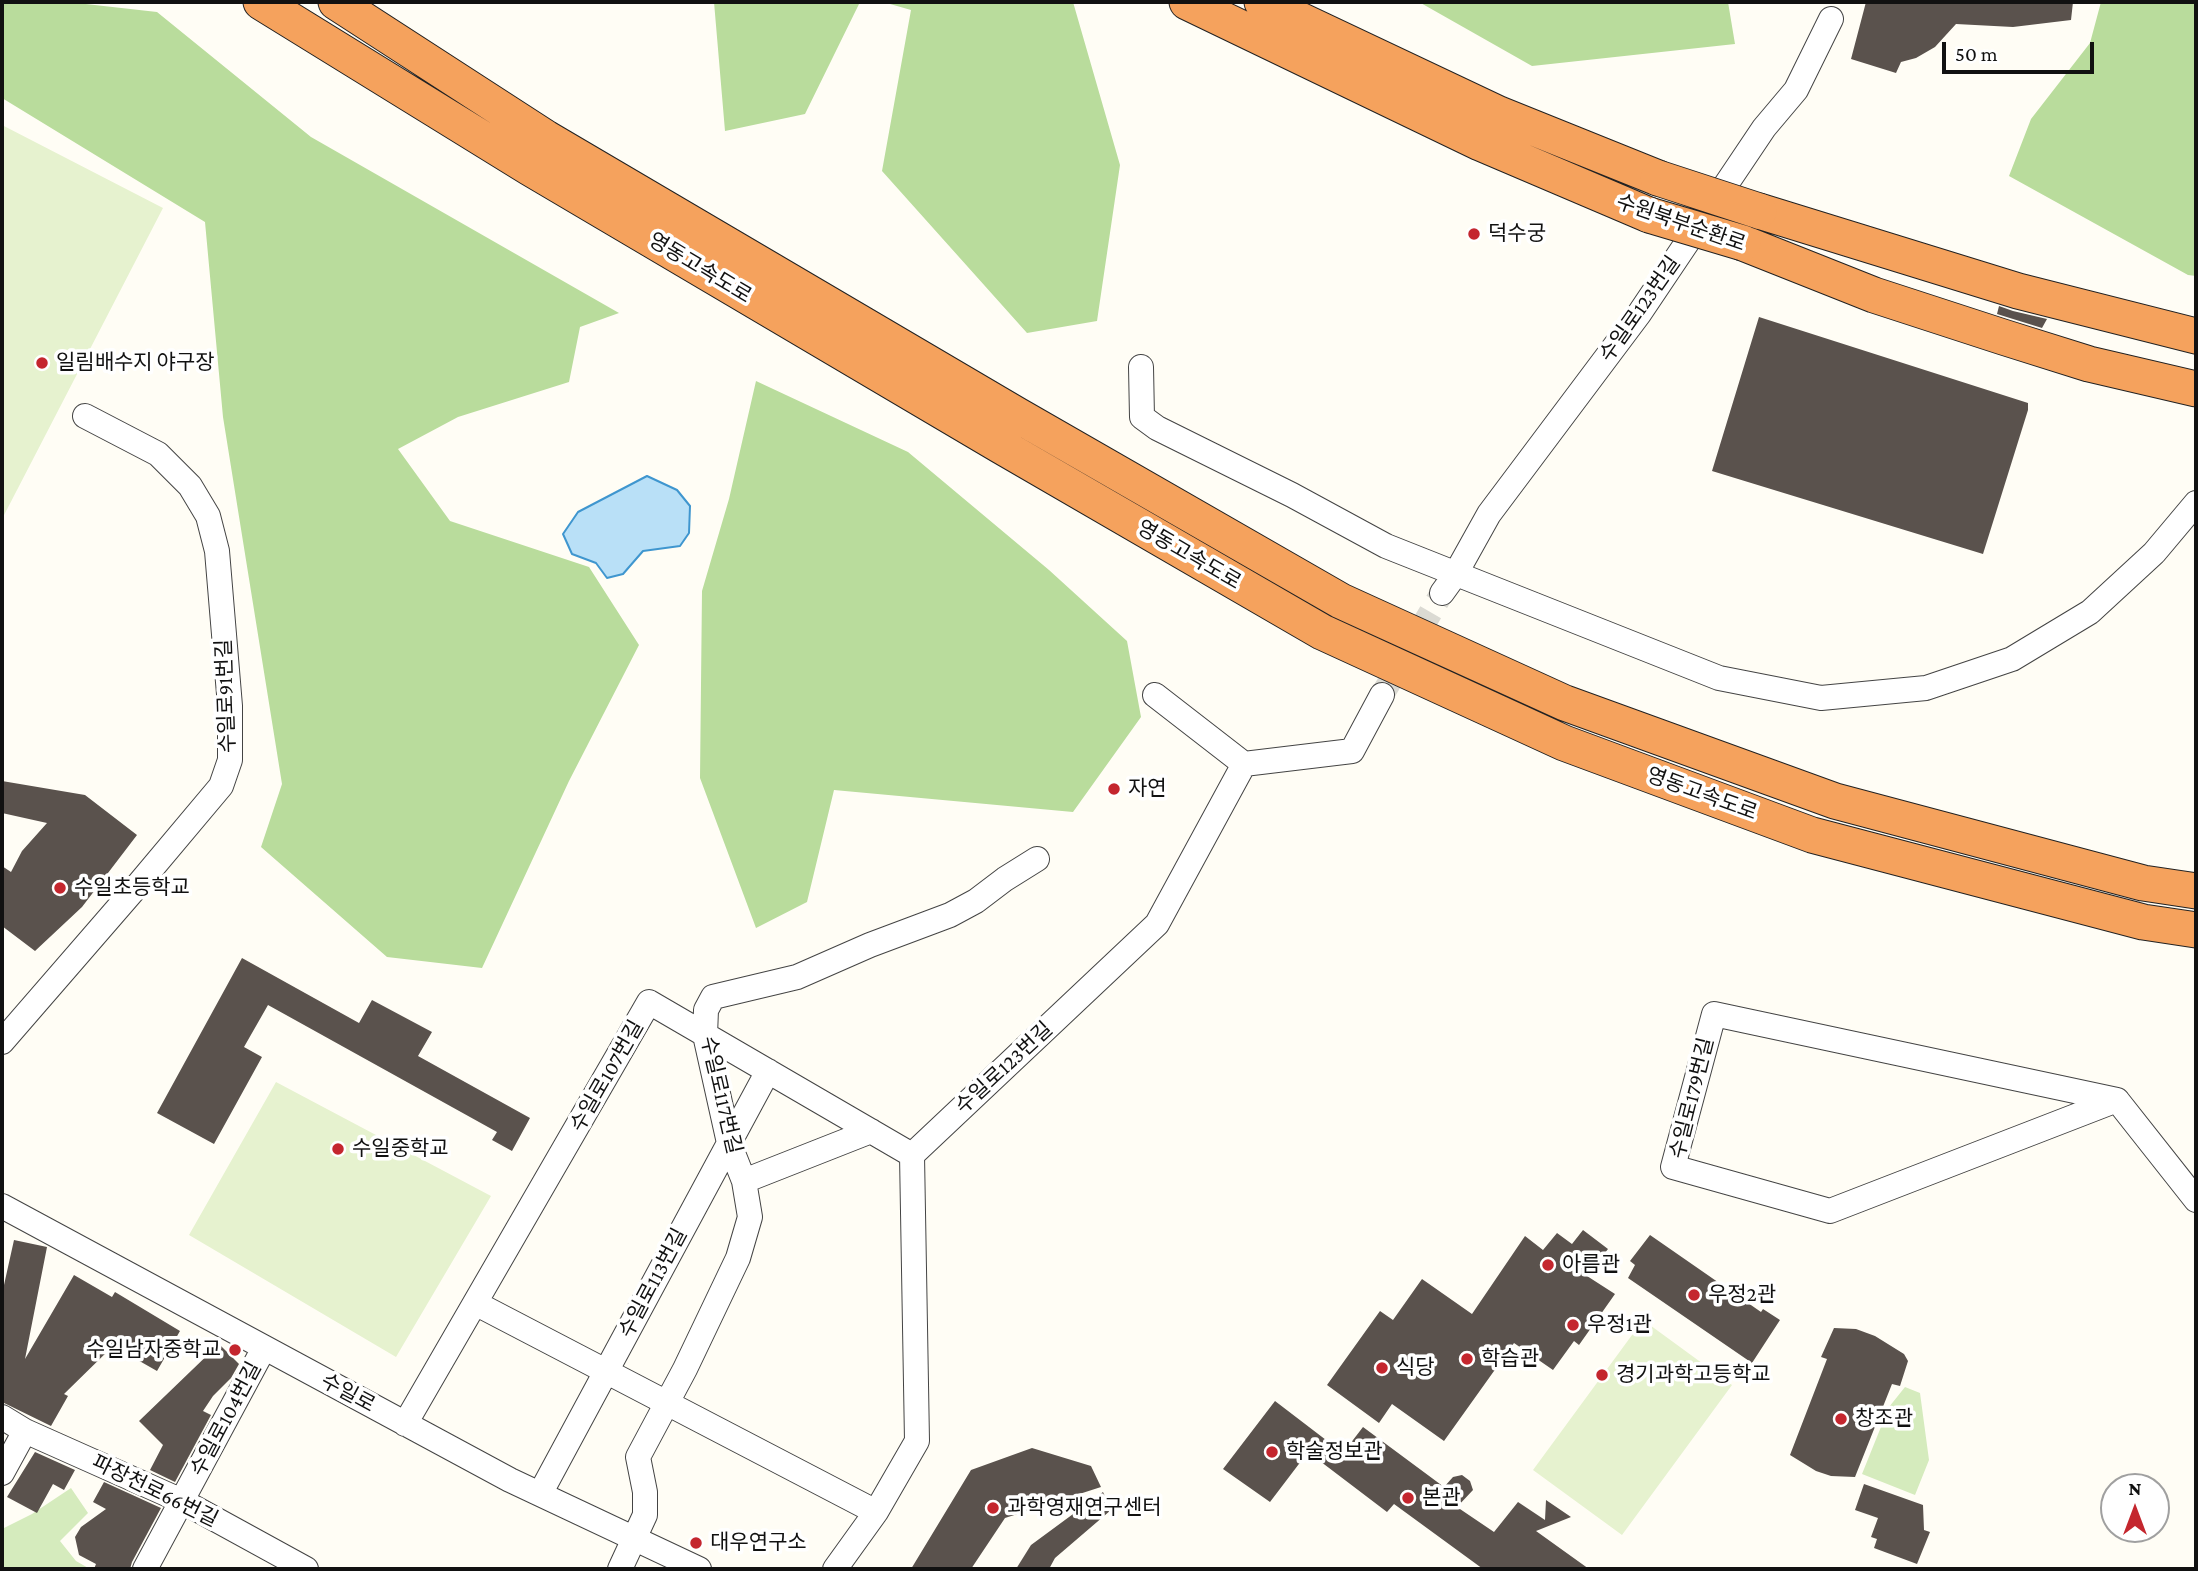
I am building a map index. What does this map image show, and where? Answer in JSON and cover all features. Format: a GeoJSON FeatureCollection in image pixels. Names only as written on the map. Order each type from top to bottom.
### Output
{"type":"FeatureCollection","features":[{"type":"Feature","properties":{"kind":"highway","name":"영동고속도로"},"geometry":{"type":"LineString","coordinates":[[261,2],[554,182],[1322,632],[1564,743],[1812,835],[2143,922],[2196,930]]}},
{"type":"Feature","properties":{"kind":"highway","name":"영동고속도로"},"geometry":{"type":"LineString","coordinates":[[335,2],[570,152],[1017,415],[1341,601],[1565,703],[1836,801],[2143,883],[2196,891]]}},
{"type":"Feature","properties":{"kind":"highway","name":"수원북부순환로"},"geometry":{"type":"LineString","coordinates":[[1187,2],[1480,143],[1649,215],[1743,243],[1874,295],[2003,337],[2089,364],[2196,390]]}},
{"type":"Feature","properties":{"kind":"highway","name":"수원북부순환로"},"geometry":{"type":"LineString","coordinates":[[1262,2],[1499,114],[1658,178],[2018,291],[2196,336]]}},
{"type":"Feature","properties":{"kind":"street","name":"수일로123번길"},"geometry":{"type":"LineString","coordinates":[[1449,584],[1489,514],[1639,314],[1764,128],[1796,90],[1831,19]]}},
{"type":"Feature","properties":{"kind":"street"},"geometry":{"type":"LineString","coordinates":[[1141,367],[1142,417],[1157,428],[1292,495],[1449,584],[1719,678],[1821,698],[1926,688],[2012,659],[2090,612],[2154,553],[2196,503]]}},
{"type":"Feature","properties":{"kind":"street","name":"수일로91번길"},"geometry":{"type":"LineString","coordinates":[[2,1042],[213,796],[221,786],[230,760],[230,706],[218,564],[208,516],[190,486],[158,454],[85,416]]}},
{"type":"Feature","properties":{"kind":"street"},"geometry":{"type":"LineString","coordinates":[[1155,695],[1244,764],[1352,751],[1382,695]]}},
{"type":"Feature","properties":{"kind":"street","name":"수일로123번길"},"geometry":{"type":"LineString","coordinates":[[912,1155],[1157,924],[1244,764]]}},
{"type":"Feature","properties":{"kind":"street","name":"수일로117번길"},"geometry":{"type":"LineString","coordinates":[[620,1569],[645,1515],[645,1492],[638,1457],[738,1258],[750,1217],[744,1181],[729,1143],[705,1035],[706,1010],[713,997],[797,977],[870,945],[950,915],[976,901],[1037,859]]}},
{"type":"Feature","properties":{"kind":"street","name":"수일로107번길"},"geometry":{"type":"LineString","coordinates":[[405,1424],[649,1002],[912,1155]]}},
{"type":"Feature","properties":{"kind":"street","name":"수일로179번길"},"geometry":{"type":"LineString","coordinates":[[1714,1014],[2117,1100],[1830,1211],[1673,1167],[1714,1014]]}},
{"type":"Feature","properties":{"kind":"street","name":"수일로113번길"},"geometry":{"type":"LineString","coordinates":[[540,1494],[768,1071]]}},
{"type":"Feature","properties":{"kind":"street"},"geometry":{"type":"LineString","coordinates":[[2117,1100],[2196,1200]]}},
{"type":"Feature","properties":{"kind":"street"},"geometry":{"type":"LineString","coordinates":[[744,1181],[871,1131]]}},
{"type":"Feature","properties":{"kind":"street"},"geometry":{"type":"LineString","coordinates":[[835,1569],[876,1512],[916,1441],[912,1155]]}},
{"type":"Feature","properties":{"kind":"street","name":"수일로"},"geometry":{"type":"LineString","coordinates":[[2,1206],[405,1424],[635,1541],[699,1569]]}},
{"type":"Feature","properties":{"kind":"street"},"geometry":{"type":"LineString","coordinates":[[475,1303],[876,1512]]}},
{"type":"Feature","properties":{"kind":"street","name":"수일로104번길"},"geometry":{"type":"LineString","coordinates":[[148,1568],[264,1348]]}},
{"type":"Feature","properties":{"kind":"street","name":"파장천로66번길"},"geometry":{"type":"LineString","coordinates":[[2,1417],[25,1431],[182,1501],[306,1569]]}},
{"type":"Feature","properties":{"kind":"street"},"geometry":{"type":"LineString","coordinates":[[2,1473],[25,1431]]}},
{"type":"Feature","properties":{"kind":"green space"},"geometry":{"type":"Polygon","coordinates":[[[2,2],[68,2],[157,12],[311,137],[619,313],[580,327],[569,382],[458,417],[398,449],[450,521],[589,567],[639,645],[569,781],[482,968],[387,957],[261,847],[282,784],[223,417],[205,222],[2,98],[2,2]]]}},
{"type":"Feature","properties":{"kind":"green space"},"geometry":{"type":"Polygon","coordinates":[[[714,2],[860,2],[805,114],[725,131],[714,2]]]}},
{"type":"Feature","properties":{"kind":"green space"},"geometry":{"type":"Polygon","coordinates":[[[883,2],[1073,2],[1120,165],[1097,321],[1027,333],[882,171],[911,10],[883,2]]]}},
{"type":"Feature","properties":{"kind":"green space"},"geometry":{"type":"Polygon","coordinates":[[[1419,2],[1728,2],[1735,44],[1532,66],[1419,2]]]}},
{"type":"Feature","properties":{"kind":"green space"},"geometry":{"type":"Polygon","coordinates":[[[2101,2],[2196,2],[2196,276],[2188,275],[2009,176],[2031,119],[2090,43],[2101,2]]]}},
{"type":"Feature","properties":{"kind":"green space","name":"일림배수지 야구장"},"geometry":{"type":"Polygon","coordinates":[[[2,125],[163,208],[2,519],[2,125]]]}},
{"type":"Feature","properties":{"kind":"green space"},"geometry":{"type":"Polygon","coordinates":[[[756,381],[908,452],[1049,570],[1127,641],[1141,717],[1073,812],[834,790],[807,902],[756,928],[700,778],[702,591],[729,499],[756,381]]]}},
{"type":"Feature","properties":{"kind":"green space"},"geometry":{"type":"Polygon","coordinates":[[[276,1082],[491,1196],[396,1357],[189,1235],[276,1082]]]}},
{"type":"Feature","properties":{"kind":"green space"},"geometry":{"type":"Polygon","coordinates":[[[1643,1320],[1732,1385],[1622,1535],[1533,1470],[1643,1320]]]}},
{"type":"Feature","properties":{"kind":"green space"},"geometry":{"type":"Polygon","coordinates":[[[1905,1387],[1920,1393],[1929,1460],[1915,1495],[1862,1474],[1889,1407],[1905,1387]]]}},
{"type":"Feature","properties":{"kind":"green space"},"geometry":{"type":"Polygon","coordinates":[[[71,1488],[88,1513],[60,1541],[76,1561],[90,1569],[2,1569],[2,1529],[32,1514],[71,1488]]]}},
{"type":"Feature","properties":{"kind":"water"},"geometry":{"type":"Polygon","coordinates":[[[647,476],[677,490],[690,506],[689,533],[680,546],[643,551],[623,574],[607,578],[596,563],[572,554],[563,534],[578,512],[647,476]]]}},
{"type":"Feature","properties":{"kind":"building"},"geometry":{"type":"Polygon","coordinates":[[[1866,2],[2073,2],[2071,20],[2013,27],[1956,24],[1935,47],[1916,58],[1901,62],[1896,73],[1851,59],[1866,2]]]}},
{"type":"Feature","properties":{"kind":"building"},"geometry":{"type":"Polygon","coordinates":[[[1999,306],[2047,319],[2042,328],[1997,314],[1999,306]]]}},
{"type":"Feature","properties":{"kind":"building"},"geometry":{"type":"Polygon","coordinates":[[[1759,317],[2028,403],[1983,554],[1712,471],[1759,317]]]}},
{"type":"Feature","properties":{"kind":"building"},"geometry":{"type":"Polygon","coordinates":[[[2,781],[85,795],[137,835],[82,907],[35,951],[2,926],[2,866],[11,872],[22,851],[47,823],[2,813],[2,781]]]}},
{"type":"Feature","properties":{"kind":"building"},"geometry":{"type":"Polygon","coordinates":[[[242,958],[359,1023],[372,1000],[432,1032],[418,1056],[530,1118],[512,1151],[492,1140],[497,1132],[268,1005],[244,1047],[262,1057],[214,1144],[157,1113],[242,958]]]}},
{"type":"Feature","properties":{"kind":"building"},"geometry":{"type":"Polygon","coordinates":[[[1583,1230],[1608,1249],[1587,1276],[1615,1294],[1579,1345],[1574,1341],[1553,1370],[1514,1343],[1444,1441],[1392,1404],[1379,1423],[1327,1385],[1380,1311],[1393,1320],[1422,1279],[1472,1314],[1525,1236],[1543,1250],[1557,1233],[1572,1244],[1583,1230]]]}},
{"type":"Feature","properties":{"kind":"building","name":"우정2관"},"geometry":{"type":"Polygon","coordinates":[[[1650,1235],[1761,1312],[1763,1309],[1780,1320],[1752,1363],[1628,1278],[1635,1265],[1630,1261],[1650,1235]]]}},
{"type":"Feature","properties":{"kind":"building"},"geometry":{"type":"Polygon","coordinates":[[[14,1240],[47,1247],[25,1359],[74,1275],[112,1297],[115,1292],[180,1331],[157,1371],[113,1346],[64,1394],[68,1396],[51,1426],[2,1402],[2,1294],[14,1240]]]}},
{"type":"Feature","properties":{"kind":"building","name":"창조관"},"geometry":{"type":"Polygon","coordinates":[[[1834,1328],[1856,1329],[1875,1336],[1904,1354],[1908,1361],[1900,1386],[1892,1384],[1855,1477],[1831,1476],[1816,1471],[1790,1455],[1827,1359],[1821,1357],[1834,1328]]]}},
{"type":"Feature","properties":{"kind":"building"},"geometry":{"type":"Polygon","coordinates":[[[219,1344],[239,1364],[231,1378],[203,1411],[211,1415],[175,1482],[150,1470],[163,1445],[139,1421],[219,1344]]]}},
{"type":"Feature","properties":{"kind":"building","name":"본관"},"geometry":{"type":"Polygon","coordinates":[[[1275,1401],[1343,1453],[1363,1427],[1444,1487],[1453,1477],[1462,1475],[1470,1481],[1473,1490],[1457,1507],[1494,1532],[1518,1502],[1545,1520],[1546,1500],[1571,1517],[1536,1531],[1589,1569],[1483,1569],[1394,1504],[1387,1512],[1308,1452],[1270,1502],[1223,1469],[1275,1401]]]}},
{"type":"Feature","properties":{"kind":"building","name":"과학영재연구센터"},"geometry":{"type":"Polygon","coordinates":[[[1032,1448],[1091,1466],[1101,1487],[1005,1518],[971,1569],[911,1569],[971,1470],[1032,1448]]]}},
{"type":"Feature","properties":{"kind":"building"},"geometry":{"type":"Polygon","coordinates":[[[35,1452],[75,1470],[64,1490],[53,1484],[37,1513],[7,1497],[35,1452]]]}},
{"type":"Feature","properties":{"kind":"building"},"geometry":{"type":"Polygon","coordinates":[[[104,1482],[161,1508],[130,1569],[94,1569],[96,1564],[79,1555],[75,1537],[81,1527],[106,1509],[93,1502],[104,1482]]]}},
{"type":"Feature","properties":{"kind":"building"},"geometry":{"type":"Polygon","coordinates":[[[1864,1484],[1923,1505],[1924,1530],[1930,1532],[1917,1564],[1874,1548],[1877,1539],[1871,1537],[1878,1518],[1855,1510],[1864,1484]]]}},
{"type":"Feature","properties":{"kind":"building"},"geometry":{"type":"Polygon","coordinates":[[[1103,1492],[1111,1510],[1055,1558],[1049,1569],[1016,1569],[1031,1545],[1103,1492]]]}},
{"type":"Feature","properties":{"kind":"tunnel"},"geometry":{"type":"LineString","coordinates":[[1382,695],[1442,593]]}},
{"type":"Feature","properties":{"kind":"place","name":"덕수궁"},"geometry":{"type":"Point","coordinates":[1474,234]}},
{"type":"Feature","properties":{"kind":"place","name":"일림배수지 야구장"},"geometry":{"type":"Point","coordinates":[42,363]}},
{"type":"Feature","properties":{"kind":"place","name":"자연"},"geometry":{"type":"Point","coordinates":[1114,789]}},
{"type":"Feature","properties":{"kind":"place","name":"수일초등학교"},"geometry":{"type":"Point","coordinates":[60,888]}},
{"type":"Feature","properties":{"kind":"place","name":"수일중학교"},"geometry":{"type":"Point","coordinates":[338,1149]}},
{"type":"Feature","properties":{"kind":"place","name":"아름관"},"geometry":{"type":"Point","coordinates":[1548,1265]}},
{"type":"Feature","properties":{"kind":"place","name":"우정2관"},"geometry":{"type":"Point","coordinates":[1694,1295]}},
{"type":"Feature","properties":{"kind":"place","name":"우정1관"},"geometry":{"type":"Point","coordinates":[1573,1325]}},
{"type":"Feature","properties":{"kind":"place","name":"수일남자중학교"},"geometry":{"type":"Point","coordinates":[235,1350]}},
{"type":"Feature","properties":{"kind":"place","name":"학습관"},"geometry":{"type":"Point","coordinates":[1467,1359]}},
{"type":"Feature","properties":{"kind":"place","name":"식당"},"geometry":{"type":"Point","coordinates":[1382,1368]}},
{"type":"Feature","properties":{"kind":"place","name":"경기과학고등학교"},"geometry":{"type":"Point","coordinates":[1602,1375]}},
{"type":"Feature","properties":{"kind":"place","name":"창조관"},"geometry":{"type":"Point","coordinates":[1841,1419]}},
{"type":"Feature","properties":{"kind":"place","name":"학술정보관"},"geometry":{"type":"Point","coordinates":[1272,1452]}},
{"type":"Feature","properties":{"kind":"place","name":"본관"},"geometry":{"type":"Point","coordinates":[1408,1498]}},
{"type":"Feature","properties":{"kind":"place","name":"과학영재연구센터"},"geometry":{"type":"Point","coordinates":[993,1508]}},
{"type":"Feature","properties":{"kind":"place","name":"대우연구소"},"geometry":{"type":"Point","coordinates":[696,1543]}}]}
